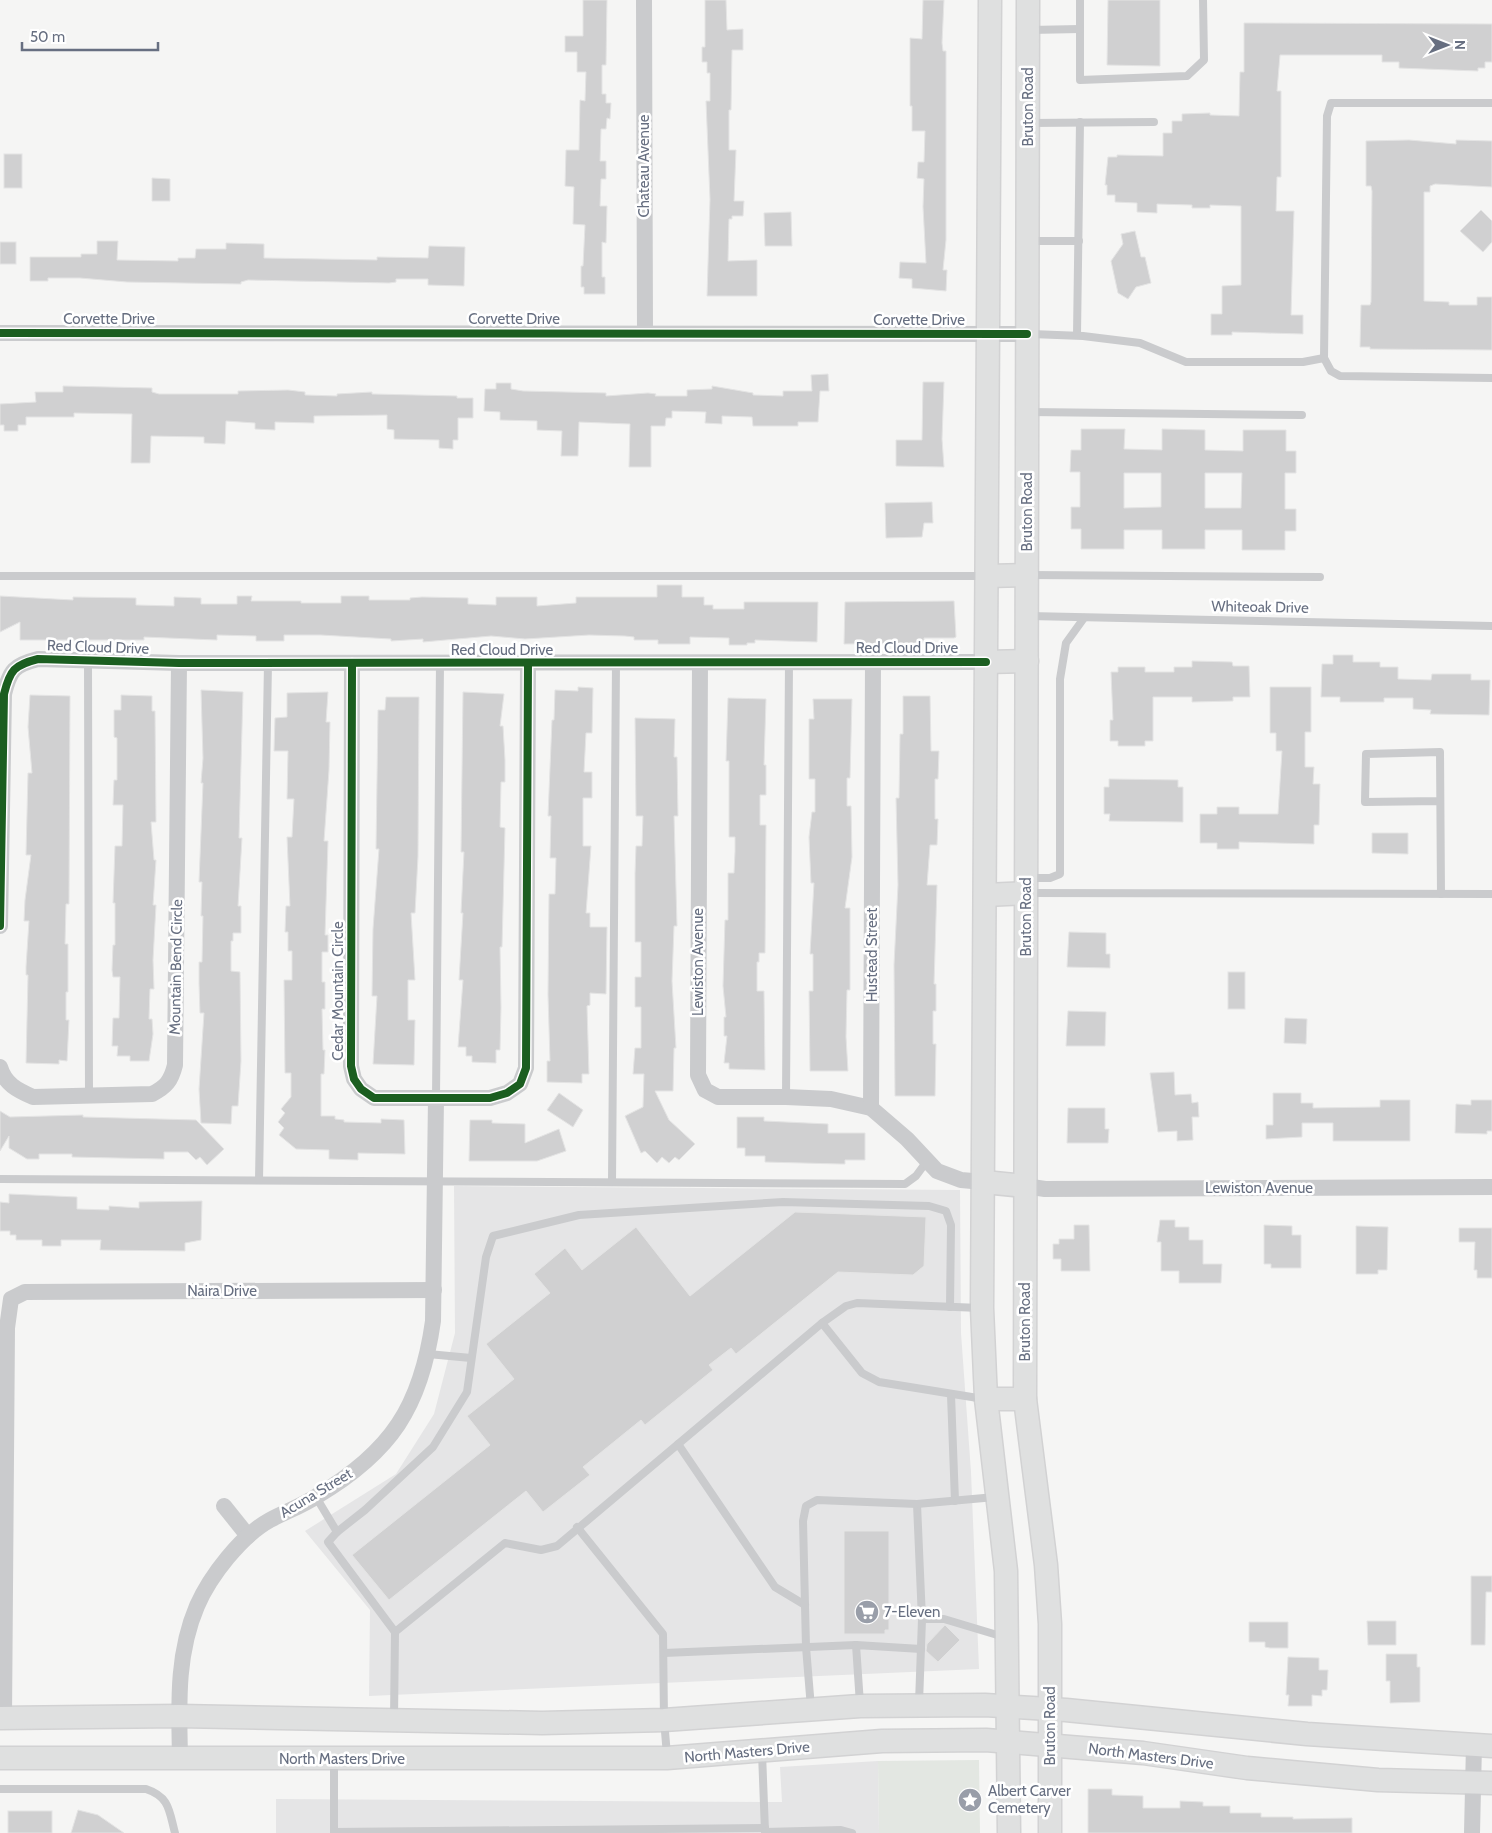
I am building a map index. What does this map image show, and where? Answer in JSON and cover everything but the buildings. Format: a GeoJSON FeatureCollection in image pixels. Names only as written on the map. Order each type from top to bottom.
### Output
{"type":"FeatureCollection","features":[{"type":"Feature","properties":{"kind":"main road"},"geometry":{"type":"LineString","coordinates":[[990,0],[982,1308],[986,1399],[1006,1571],[1009,1833]]}},
{"type":"Feature","properties":{"kind":"main road","name":"Bruton Road"},"geometry":{"type":"LineString","coordinates":[[1028,0],[1025,1399],[1046,1565],[1050,1624],[1050,1833]]}},
{"type":"Feature","properties":{"kind":"main road"},"geometry":{"type":"LineString","coordinates":[[987,576],[1027,575]]}},
{"type":"Feature","properties":{"kind":"main road"},"geometry":{"type":"LineString","coordinates":[[986,662],[1027,661]]}},
{"type":"Feature","properties":{"kind":"main road"},"geometry":{"type":"LineString","coordinates":[[985,895],[1026,886]]}},
{"type":"Feature","properties":{"kind":"main road"},"geometry":{"type":"LineString","coordinates":[[984,1182],[1025,1186]]}},
{"type":"Feature","properties":{"kind":"main road"},"geometry":{"type":"LineString","coordinates":[[986,1399],[1025,1399]]}},
{"type":"Feature","properties":{"kind":"main road"},"geometry":{"type":"LineString","coordinates":[[2,1718],[179,1716],[542,1723],[664,1720],[860,1706],[918,1705],[1050,1708],[1308,1734],[1483,1745]]}},
{"type":"Feature","properties":{"kind":"main road","name":"North Masters Drive"},"geometry":{"type":"LineString","coordinates":[[0,1758],[667,1758],[882,1741],[1008,1742],[1143,1753],[1247,1768],[1378,1780],[1482,1783]]}},
{"type":"Feature","properties":{"kind":"street","name":"Chateau Avenue"},"geometry":{"type":"LineString","coordinates":[[644,0],[645,333]]}},
{"type":"Feature","properties":{"kind":"street","name":"Corvette Drive"},"geometry":{"type":"LineString","coordinates":[[0,333],[1028,334]]}},
{"type":"Feature","properties":{"kind":"street","name":"Red Cloud Drive"},"geometry":{"type":"LineString","coordinates":[[1,760],[4,694],[9,676],[19,664],[38,659],[179,663],[440,664],[986,662]]}},
{"type":"Feature","properties":{"kind":"street","name":"Hustead Street"},"geometry":{"type":"LineString","coordinates":[[871,1108],[873,662]]}},
{"type":"Feature","properties":{"kind":"street","name":"Mountain Bend Circle"},"geometry":{"type":"LineString","coordinates":[[0,1067],[4,1078],[18,1091],[33,1097],[152,1094],[162,1090],[172,1079],[175,1066],[179,663]]}},
{"type":"Feature","properties":{"kind":"street","name":"Cedar Mountain Circle"},"geometry":{"type":"LineString","coordinates":[[352,663],[351,1066],[354,1079],[361,1090],[374,1098],[490,1098],[507,1093],[520,1084],[526,1068],[528,663]]}},
{"type":"Feature","properties":{"kind":"street","name":"Lewiston Avenue"},"geometry":{"type":"LineString","coordinates":[[700,663],[698,1075],[705,1090],[718,1097],[830,1099],[871,1108]]}},
{"type":"Feature","properties":{"kind":"street"},"geometry":{"type":"LineString","coordinates":[[0,926],[1,760]]}},
{"type":"Feature","properties":{"kind":"street","name":"Acuna Street"},"geometry":{"type":"LineString","coordinates":[[180,1758],[179,1672],[186,1640],[198,1605],[221,1566],[248,1536],[268,1521],[316,1497],[353,1473],[378,1451],[398,1427],[416,1394],[428,1354],[434,1290],[436,1098]]}},
{"type":"Feature","properties":{"kind":"street"},"geometry":{"type":"LineString","coordinates":[[871,1108],[907,1139],[937,1171],[961,1180],[984,1182]]}},
{"type":"Feature","properties":{"kind":"street","name":"Lewiston Avenue"},"geometry":{"type":"LineString","coordinates":[[1025,1186],[1045,1189],[1492,1187]]}},
{"type":"Feature","properties":{"kind":"street","name":"Naira Drive"},"geometry":{"type":"LineString","coordinates":[[2,1718],[7,1328],[11,1299],[25,1292],[434,1290]]}},
{"type":"Feature","properties":{"kind":"street"},"geometry":{"type":"LineString","coordinates":[[224,1506],[248,1536]]}},
{"type":"Feature","properties":{"kind":"street"},"geometry":{"type":"LineString","coordinates":[[1472,1833],[1482,1783],[1483,1745]]}},
{"type":"Feature","properties":{"kind":"lane"},"geometry":{"type":"LineString","coordinates":[[1080,0],[1080,80],[1187,76],[1204,60],[1203,0]]}},
{"type":"Feature","properties":{"kind":"lane"},"geometry":{"type":"LineString","coordinates":[[1028,30],[1080,29]]}},
{"type":"Feature","properties":{"kind":"lane"},"geometry":{"type":"LineString","coordinates":[[1492,103],[1331,104],[1327,116],[1324,358],[1331,371],[1340,376],[1492,378]]}},
{"type":"Feature","properties":{"kind":"lane"},"geometry":{"type":"LineString","coordinates":[[1077,336],[1080,122]]}},
{"type":"Feature","properties":{"kind":"lane"},"geometry":{"type":"LineString","coordinates":[[1028,123],[1154,122]]}},
{"type":"Feature","properties":{"kind":"lane"},"geometry":{"type":"LineString","coordinates":[[1028,242],[1078,240]]}},
{"type":"Feature","properties":{"kind":"lane"},"geometry":{"type":"LineString","coordinates":[[1028,334],[1077,336],[1140,343],[1186,362],[1303,362],[1324,358]]}},
{"type":"Feature","properties":{"kind":"lane"},"geometry":{"type":"LineString","coordinates":[[1027,412],[1302,415]]}},
{"type":"Feature","properties":{"kind":"lane"},"geometry":{"type":"LineString","coordinates":[[1027,575],[1320,578]]}},
{"type":"Feature","properties":{"kind":"lane"},"geometry":{"type":"LineString","coordinates":[[0,576],[987,576]]}},
{"type":"Feature","properties":{"kind":"lane","name":"Whiteoak Drive"},"geometry":{"type":"LineString","coordinates":[[1027,616],[1492,626]]}},
{"type":"Feature","properties":{"kind":"lane"},"geometry":{"type":"LineString","coordinates":[[1026,886],[1060,874],[1060,679],[1066,643],[1084,618]]}},
{"type":"Feature","properties":{"kind":"lane"},"geometry":{"type":"LineString","coordinates":[[88,661],[89,1095]]}},
{"type":"Feature","properties":{"kind":"lane"},"geometry":{"type":"LineString","coordinates":[[786,1097],[789,662]]}},
{"type":"Feature","properties":{"kind":"lane"},"geometry":{"type":"LineString","coordinates":[[259,1180],[268,663]]}},
{"type":"Feature","properties":{"kind":"lane"},"geometry":{"type":"LineString","coordinates":[[436,1098],[440,664]]}},
{"type":"Feature","properties":{"kind":"lane"},"geometry":{"type":"LineString","coordinates":[[612,1182],[616,664]]}},
{"type":"Feature","properties":{"kind":"lane"},"geometry":{"type":"LineString","coordinates":[[1440,800],[1365,802],[1366,754],[1440,752],[1441,894]]}},
{"type":"Feature","properties":{"kind":"lane"},"geometry":{"type":"LineString","coordinates":[[1026,886],[1492,894]]}},
{"type":"Feature","properties":{"kind":"lane"},"geometry":{"type":"LineString","coordinates":[[0,1179],[906,1184],[916,1176],[927,1162]]}},
{"type":"Feature","properties":{"kind":"lane"},"geometry":{"type":"LineString","coordinates":[[394,1719],[395,1632],[328,1542],[433,1447],[467,1392],[486,1257],[494,1236],[579,1215],[784,1202],[929,1206],[946,1211],[951,1225],[950,1307]]}},
{"type":"Feature","properties":{"kind":"lane"},"geometry":{"type":"LineString","coordinates":[[395,1632],[505,1543],[541,1550],[557,1546],[822,1323],[846,1306],[858,1303],[982,1308]]}},
{"type":"Feature","properties":{"kind":"lane"},"geometry":{"type":"LineString","coordinates":[[822,1323],[862,1373],[880,1382],[951,1395],[986,1399]]}},
{"type":"Feature","properties":{"kind":"lane"},"geometry":{"type":"LineString","coordinates":[[428,1354],[471,1358]]}},
{"type":"Feature","properties":{"kind":"lane"},"geometry":{"type":"LineString","coordinates":[[951,1395],[955,1501]]}},
{"type":"Feature","properties":{"kind":"lane"},"geometry":{"type":"LineString","coordinates":[[678,1444],[775,1587],[806,1605]]}},
{"type":"Feature","properties":{"kind":"lane"},"geometry":{"type":"LineString","coordinates":[[316,1497],[337,1532]]}},
{"type":"Feature","properties":{"kind":"lane"},"geometry":{"type":"LineString","coordinates":[[811,1710],[806,1647],[803,1521],[806,1506],[817,1500],[917,1504],[998,1497]]}},
{"type":"Feature","properties":{"kind":"lane"},"geometry":{"type":"LineString","coordinates":[[917,1504],[922,1619],[918,1705]]}},
{"type":"Feature","properties":{"kind":"lane"},"geometry":{"type":"LineString","coordinates":[[578,1528],[663,1634],[664,1720],[667,1758]]}},
{"type":"Feature","properties":{"kind":"lane"},"geometry":{"type":"LineString","coordinates":[[922,1619],[944,1619],[1008,1638]]}},
{"type":"Feature","properties":{"kind":"lane"},"geometry":{"type":"LineString","coordinates":[[664,1653],[856,1645],[921,1650]]}},
{"type":"Feature","properties":{"kind":"lane"},"geometry":{"type":"LineString","coordinates":[[856,1645],[860,1706]]}},
{"type":"Feature","properties":{"kind":"lane"},"geometry":{"type":"LineString","coordinates":[[762,1750],[765,1831]]}},
{"type":"Feature","properties":{"kind":"lane"},"geometry":{"type":"LineString","coordinates":[[334,1758],[334,1833],[765,1831],[852,1833]]}},
{"type":"Feature","properties":{"kind":"lane"},"geometry":{"type":"LineString","coordinates":[[0,1789],[146,1789],[159,1793],[168,1805],[174,1833]]}},
{"type":"Feature","properties":{"kind":"shaded area"},"geometry":{"type":"Polygon","coordinates":[[[454,1186],[960,1190],[961,1333],[971,1472],[979,1669],[369,1696],[370,1610],[305,1531],[396,1474],[434,1414],[455,1333],[454,1186]]]}},
{"type":"Feature","properties":{"kind":"shaded area"},"geometry":{"type":"Polygon","coordinates":[[[979,1760],[980,1833],[879,1833],[878,1761],[979,1760]]]}},
{"type":"Feature","properties":{"kind":"shaded area"},"geometry":{"type":"Polygon","coordinates":[[[878,1761],[879,1833],[276,1833],[276,1799],[782,1802],[780,1767],[878,1761]]]}},
{"type":"Feature","properties":{"kind":"cycle path"},"geometry":{"type":"LineString","coordinates":[[0,333],[1027,334]]}},
{"type":"Feature","properties":{"kind":"cycle path"},"geometry":{"type":"LineString","coordinates":[[0,926],[4,694],[8,679],[14,670],[18,666],[38,659],[179,663],[986,662]]}},
{"type":"Feature","properties":{"kind":"cycle path"},"geometry":{"type":"LineString","coordinates":[[352,663],[351,1066],[354,1079],[361,1089],[374,1098],[490,1098],[507,1093],[520,1084],[526,1068],[528,663]]}},
{"type":"Feature","properties":{"kind":"place","name":"7-Eleven"},"geometry":{"type":"Point","coordinates":[867,1612]}},
{"type":"Feature","properties":{"kind":"place","name":"Albert Carver Cemetery"},"geometry":{"type":"Point","coordinates":[970,1800]}}]}
